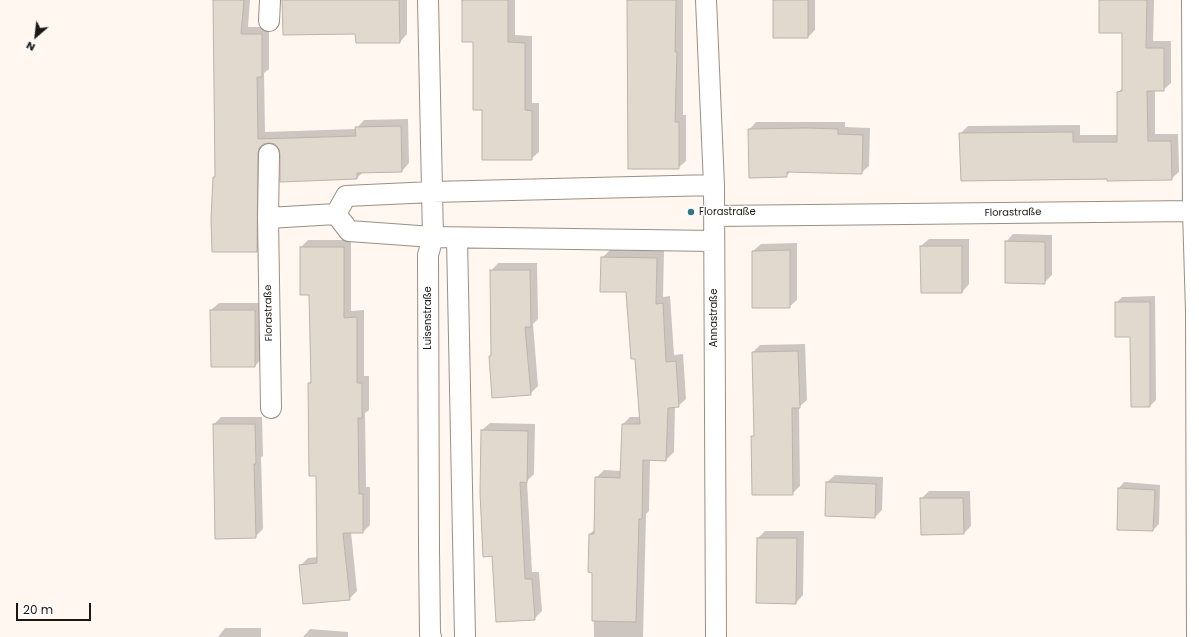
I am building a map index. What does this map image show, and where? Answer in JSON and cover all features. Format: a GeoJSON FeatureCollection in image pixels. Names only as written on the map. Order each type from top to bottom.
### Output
{"type":"FeatureCollection","features":[{"type":"Feature","properties":{"kind":"street"},"geometry":{"type":"LineString","coordinates":[[269,21],[270,0]]}},
{"type":"Feature","properties":{"kind":"street","name":"Luisenstraße"},"geometry":{"type":"LineString","coordinates":[[428,0],[433,238],[428,255],[429,550],[431,637]]}},
{"type":"Feature","properties":{"kind":"street","name":"Annastraße"},"geometry":{"type":"LineString","coordinates":[[706,0],[714,186],[716,637]]}},
{"type":"Feature","properties":{"kind":"street"},"geometry":{"type":"LineString","coordinates":[[1192,0],[1193,211],[1196,312],[1197,637]]}},
{"type":"Feature","properties":{"kind":"street","name":"Florastraße"},"geometry":{"type":"LineString","coordinates":[[269,154],[268,218],[271,408]]}},
{"type":"Feature","properties":{"kind":"street"},"geometry":{"type":"LineString","coordinates":[[336,214],[346,196],[432,192],[714,186]]}},
{"type":"Feature","properties":{"kind":"street","name":"Florastraße"},"geometry":{"type":"LineString","coordinates":[[714,216],[1193,211]]}},
{"type":"Feature","properties":{"kind":"street"},"geometry":{"type":"LineString","coordinates":[[268,218],[336,214]]}},
{"type":"Feature","properties":{"kind":"street"},"geometry":{"type":"LineString","coordinates":[[336,214],[349,231],[433,238],[714,241]]}},
{"type":"Feature","properties":{"kind":"street"},"geometry":{"type":"LineString","coordinates":[[458,238],[465,637]]}},
{"type":"Feature","properties":{"kind":"building"},"geometry":{"type":"Polygon","coordinates":[[[213,0],[244,0],[241,34],[262,34],[262,77],[257,77],[258,139],[356,136],[355,127],[401,126],[402,172],[357,173],[357,179],[280,182],[279,149],[275,144],[263,144],[259,148],[258,154],[257,252],[212,252],[211,219],[213,177],[215,177],[213,0]]]}},
{"type":"Feature","properties":{"kind":"building"},"geometry":{"type":"Polygon","coordinates":[[[282,0],[399,0],[400,43],[356,43],[355,34],[283,35],[282,0]]]}},
{"type":"Feature","properties":{"kind":"building"},"geometry":{"type":"Polygon","coordinates":[[[462,0],[508,0],[508,42],[525,43],[525,110],[532,111],[532,160],[482,160],[482,110],[473,110],[473,42],[462,42],[462,0]]]}},
{"type":"Feature","properties":{"kind":"building"},"geometry":{"type":"Polygon","coordinates":[[[627,0],[676,0],[675,52],[677,52],[675,122],[679,122],[679,169],[628,169],[627,0]]]}},
{"type":"Feature","properties":{"kind":"building"},"geometry":{"type":"Polygon","coordinates":[[[773,0],[808,0],[808,38],[773,38],[773,0]]]}},
{"type":"Feature","properties":{"kind":"building"},"geometry":{"type":"Polygon","coordinates":[[[1099,0],[1147,0],[1146,48],[1164,48],[1164,91],[1147,91],[1148,141],[1171,141],[1172,180],[1107,181],[1107,179],[961,181],[959,133],[1073,132],[1073,142],[1117,142],[1117,92],[1122,91],[1122,33],[1099,33],[1099,0]]]}},
{"type":"Feature","properties":{"kind":"building"},"geometry":{"type":"Polygon","coordinates":[[[748,129],[838,129],[838,134],[863,135],[862,174],[787,172],[787,177],[749,178],[748,129]]]}},
{"type":"Feature","properties":{"kind":"building"},"geometry":{"type":"Polygon","coordinates":[[[1005,241],[1045,242],[1045,284],[1005,283],[1005,241]]]}},
{"type":"Feature","properties":{"kind":"building"},"geometry":{"type":"Polygon","coordinates":[[[920,246],[962,246],[962,293],[921,293],[920,246]]]}},
{"type":"Feature","properties":{"kind":"building"},"geometry":{"type":"Polygon","coordinates":[[[300,247],[344,247],[344,318],[357,317],[357,383],[362,383],[362,418],[358,418],[359,494],[363,494],[363,533],[343,533],[350,600],[303,604],[299,565],[317,563],[316,476],[309,476],[308,383],[311,383],[309,295],[300,295],[300,247]]]}},
{"type":"Feature","properties":{"kind":"building"},"geometry":{"type":"Polygon","coordinates":[[[790,250],[790,308],[752,308],[752,251],[790,250]]]}},
{"type":"Feature","properties":{"kind":"building"},"geometry":{"type":"Polygon","coordinates":[[[601,257],[657,258],[656,304],[663,303],[666,362],[676,361],[679,407],[668,408],[666,461],[643,460],[642,519],[639,519],[636,622],[592,621],[592,573],[588,572],[589,534],[594,534],[595,477],[620,478],[622,424],[640,424],[635,359],[631,359],[626,292],[600,292],[601,257]]]}},
{"type":"Feature","properties":{"kind":"building"},"geometry":{"type":"Polygon","coordinates":[[[490,270],[530,270],[531,327],[525,327],[531,395],[492,398],[489,356],[491,356],[490,270]]]}},
{"type":"Feature","properties":{"kind":"building"},"geometry":{"type":"Polygon","coordinates":[[[1115,302],[1150,302],[1150,407],[1131,407],[1130,337],[1115,337],[1115,302]]]}},
{"type":"Feature","properties":{"kind":"building"},"geometry":{"type":"Polygon","coordinates":[[[210,310],[255,310],[255,367],[211,367],[210,310]]]}},
{"type":"Feature","properties":{"kind":"building"},"geometry":{"type":"Polygon","coordinates":[[[798,351],[800,408],[792,408],[793,495],[752,495],[751,436],[754,436],[752,352],[798,351]]]}},
{"type":"Feature","properties":{"kind":"building"},"geometry":{"type":"Polygon","coordinates":[[[213,424],[255,424],[256,464],[254,464],[256,538],[215,539],[213,424]]]}},
{"type":"Feature","properties":{"kind":"building"},"geometry":{"type":"Polygon","coordinates":[[[481,430],[528,431],[527,483],[520,482],[525,579],[532,579],[535,620],[496,622],[492,556],[483,557],[480,493],[481,430]]]}},
{"type":"Feature","properties":{"kind":"building"},"geometry":{"type":"Polygon","coordinates":[[[826,482],[876,484],[875,518],[825,516],[826,482]]]}},
{"type":"Feature","properties":{"kind":"building"},"geometry":{"type":"Polygon","coordinates":[[[1118,488],[1155,490],[1153,531],[1117,530],[1118,488]]]}},
{"type":"Feature","properties":{"kind":"building"},"geometry":{"type":"Polygon","coordinates":[[[920,498],[963,498],[964,534],[921,535],[920,498]]]}},
{"type":"Feature","properties":{"kind":"building"},"geometry":{"type":"Polygon","coordinates":[[[757,538],[797,538],[796,604],[756,603],[757,538]]]}},
{"type":"Feature","properties":{"kind":"place","name":"Florastraße"},"geometry":{"type":"Point","coordinates":[691,212]}}]}
